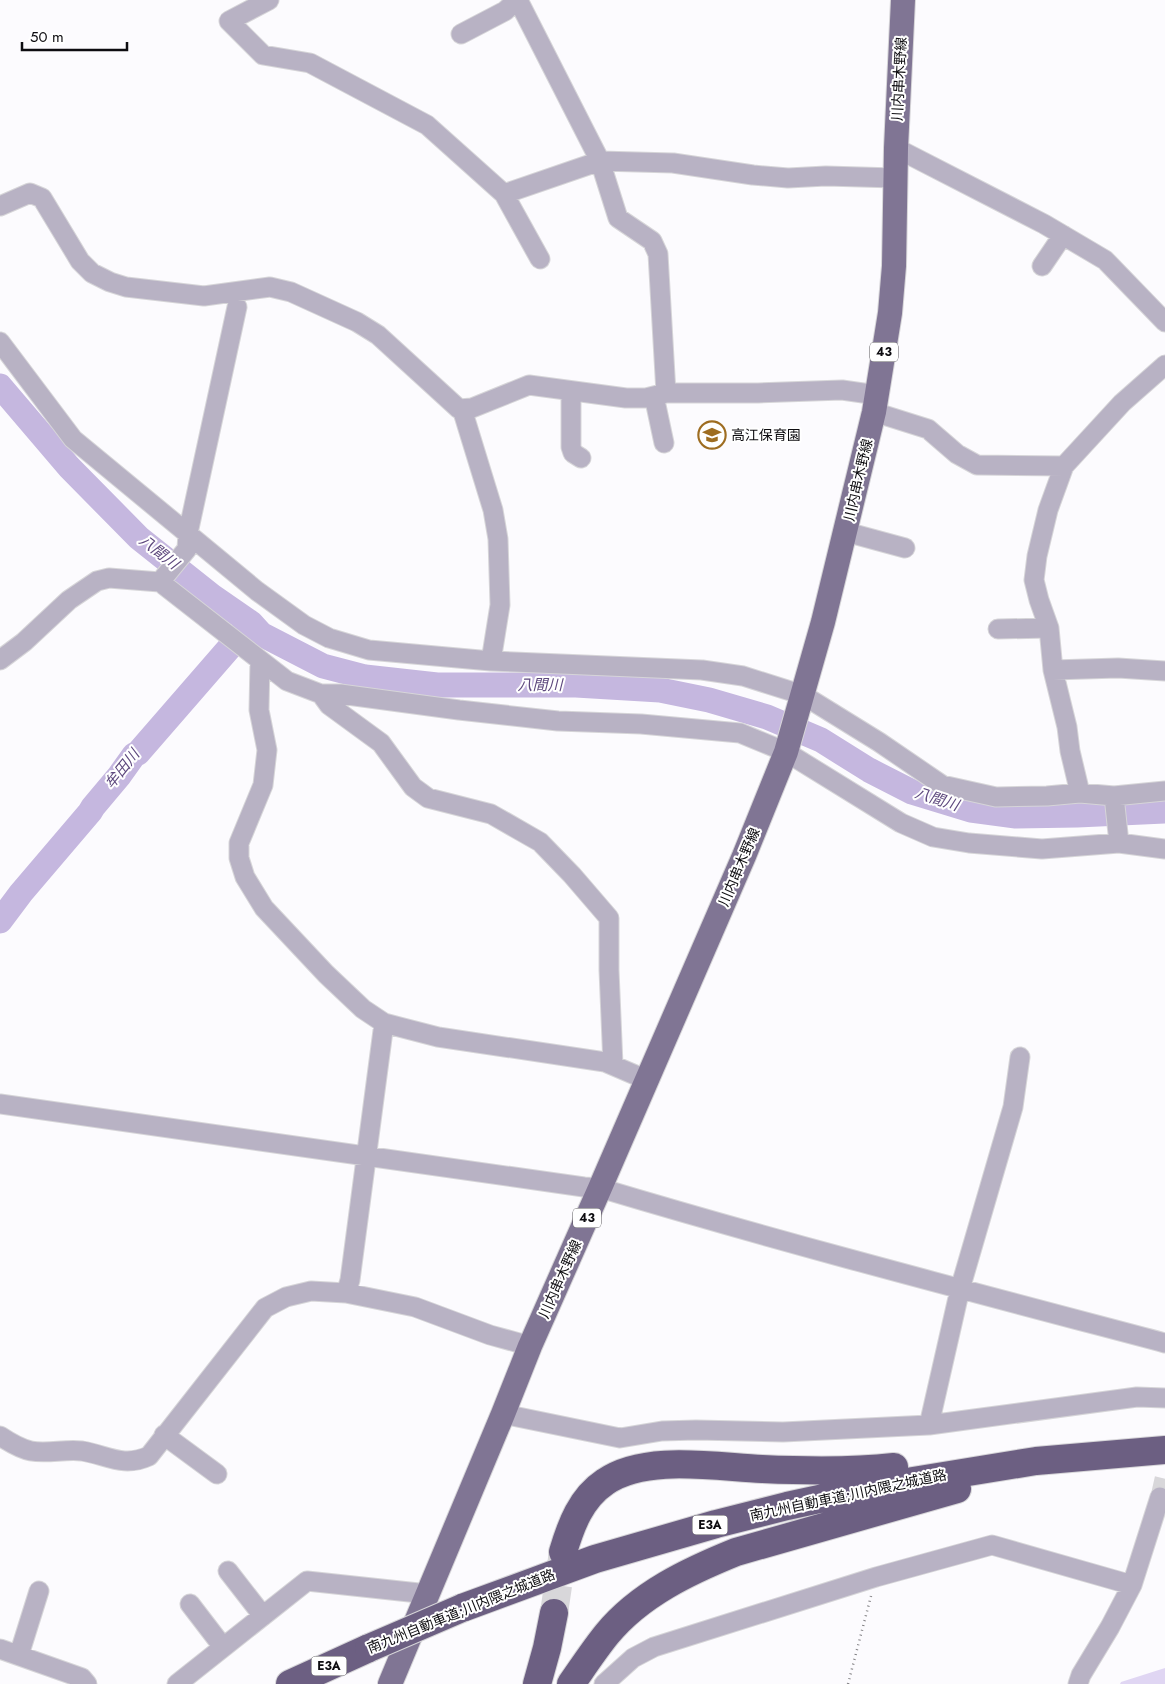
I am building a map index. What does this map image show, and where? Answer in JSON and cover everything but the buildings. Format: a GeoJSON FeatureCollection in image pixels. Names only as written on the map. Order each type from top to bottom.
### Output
{"type":"FeatureCollection","features":[{"type":"Feature","properties":{"kind":"highway"},"geometry":{"type":"LineString","coordinates":[[564,1552],[570,1531],[582,1505],[605,1482],[633,1470],[691,1464],[761,1469],[859,1471],[1107,1446],[1165,1450]]}},
{"type":"Feature","properties":{"kind":"highway"},"geometry":{"type":"LineString","coordinates":[[571,1684],[608,1633],[635,1606],[669,1583],[702,1566],[736,1552],[966,1486],[1165,1450]]}},
{"type":"Feature","properties":{"kind":"highway","name":"南九州自動車道;川内隈之城道路"},"geometry":{"type":"LineString","coordinates":[[290,1684],[462,1608],[596,1559],[716,1524],[870,1488],[1036,1461],[1165,1450]]}},
{"type":"Feature","properties":{"kind":"highway"},"geometry":{"type":"LineString","coordinates":[[537,1684],[554,1613]]}},
{"type":"Feature","properties":{"kind":"main road","name":"川内串木野線"},"geometry":{"type":"LineString","coordinates":[[390,1684],[530,1346],[744,856],[786,752],[824,622],[876,403],[890,313],[894,266],[896,148],[903,0]]}},
{"type":"Feature","properties":{"kind":"street"},"geometry":{"type":"LineString","coordinates":[[269,0],[229,21],[263,55],[310,63],[427,125],[504,194],[540,259]]}},
{"type":"Feature","properties":{"kind":"street"},"geometry":{"type":"LineString","coordinates":[[461,34],[505,11],[518,0],[600,161],[618,218],[652,240],[658,254],[660,394],[664,444]]}},
{"type":"Feature","properties":{"kind":"street"},"geometry":{"type":"LineString","coordinates":[[896,148],[1105,260],[1165,322]]}},
{"type":"Feature","properties":{"kind":"street"},"geometry":{"type":"LineString","coordinates":[[504,194],[600,161],[673,162],[753,175],[788,178],[826,176],[895,178]]}},
{"type":"Feature","properties":{"kind":"street"},"geometry":{"type":"LineString","coordinates":[[0,206],[30,193],[42,198],[80,262],[92,273],[126,287],[204,296],[270,287],[291,292],[356,322],[378,335],[459,409],[472,408],[529,385],[626,398],[660,394],[842,390],[876,403],[928,429],[958,454],[977,465],[1064,466]]}},
{"type":"Feature","properties":{"kind":"street"},"geometry":{"type":"LineString","coordinates":[[1042,266],[1063,236]]}},
{"type":"Feature","properties":{"kind":"street"},"geometry":{"type":"LineString","coordinates":[[162,579],[188,541],[237,308]]}},
{"type":"Feature","properties":{"kind":"street"},"geometry":{"type":"LineString","coordinates":[[0,342],[73,439],[188,541],[304,625],[330,638],[369,650],[491,661],[702,670],[743,676],[803,694],[942,785],[996,797],[1080,793],[1114,796],[1165,791]]}},
{"type":"Feature","properties":{"kind":"street"},"geometry":{"type":"LineString","coordinates":[[1080,793],[1053,670],[1049,628],[1034,580],[1037,556],[1048,510],[1064,466],[1122,403],[1165,364]]}},
{"type":"Feature","properties":{"kind":"street"},"geometry":{"type":"LineString","coordinates":[[571,391],[571,447],[573,453],[581,458]]}},
{"type":"Feature","properties":{"kind":"street"},"geometry":{"type":"LineString","coordinates":[[462,409],[493,510],[498,539],[500,605],[491,661]]}},
{"type":"Feature","properties":{"kind":"street"},"geometry":{"type":"LineString","coordinates":[[846,532],[905,548]]}},
{"type":"Feature","properties":{"kind":"street"},"geometry":{"type":"LineString","coordinates":[[0,660],[24,642],[69,600],[97,581],[109,578],[162,579],[287,681],[321,694],[340,694],[558,721],[640,724],[740,733],[786,752],[900,823],[933,837],[969,843],[1042,849],[1119,843],[1165,849]]}},
{"type":"Feature","properties":{"kind":"street"},"geometry":{"type":"LineString","coordinates":[[998,629],[1049,628]]}},
{"type":"Feature","properties":{"kind":"street"},"geometry":{"type":"LineString","coordinates":[[260,660],[259,710],[267,750],[263,785],[239,842],[239,858],[245,877],[264,908],[363,1009],[384,1023],[438,1037],[606,1062],[647,1080]]}},
{"type":"Feature","properties":{"kind":"street"},"geometry":{"type":"LineString","coordinates":[[1053,670],[1118,668],[1165,671]]}},
{"type":"Feature","properties":{"kind":"street"},"geometry":{"type":"LineString","coordinates":[[321,694],[329,704],[381,743],[413,787],[428,798],[491,814],[540,842],[609,918],[608,970],[612,1065]]}},
{"type":"Feature","properties":{"kind":"street"},"geometry":{"type":"LineString","coordinates":[[1114,796],[1119,843]]}},
{"type":"Feature","properties":{"kind":"street"},"geometry":{"type":"LineString","coordinates":[[346,1293],[350,1280],[365,1155],[384,1023]]}},
{"type":"Feature","properties":{"kind":"street"},"geometry":{"type":"LineString","coordinates":[[928,1425],[960,1289],[1013,1107],[1020,1057]]}},
{"type":"Feature","properties":{"kind":"street"},"geometry":{"type":"LineString","coordinates":[[0,1104],[600,1188],[960,1289],[1165,1343]]}},
{"type":"Feature","properties":{"kind":"street"},"geometry":{"type":"LineString","coordinates":[[0,1436],[9,1442],[32,1451],[81,1451],[119,1461],[137,1461],[149,1456],[265,1308],[286,1297],[311,1291],[346,1293],[415,1307],[490,1335],[530,1346]]}},
{"type":"Feature","properties":{"kind":"street"},"geometry":{"type":"LineString","coordinates":[[503,1414],[620,1438],[670,1431],[783,1432],[928,1425],[1136,1397],[1165,1398]]}},
{"type":"Feature","properties":{"kind":"street"},"geometry":{"type":"LineString","coordinates":[[164,1435],[217,1474]]}},
{"type":"Feature","properties":{"kind":"street"},"geometry":{"type":"LineString","coordinates":[[1078,1684],[1081,1675],[1110,1627],[1132,1584],[1160,1497]]}},
{"type":"Feature","properties":{"kind":"street"},"geometry":{"type":"LineString","coordinates":[[604,1684],[633,1658],[654,1647],[876,1577],[992,1545],[1132,1584]]}},
{"type":"Feature","properties":{"kind":"street"},"geometry":{"type":"LineString","coordinates":[[228,1571],[262,1616]]}},
{"type":"Feature","properties":{"kind":"street"},"geometry":{"type":"LineString","coordinates":[[177,1684],[306,1581],[428,1594]]}},
{"type":"Feature","properties":{"kind":"street"},"geometry":{"type":"LineString","coordinates":[[19,1655],[39,1591]]}},
{"type":"Feature","properties":{"kind":"street"},"geometry":{"type":"LineString","coordinates":[[190,1604],[223,1647]]}},
{"type":"Feature","properties":{"kind":"street"},"geometry":{"type":"LineString","coordinates":[[0,1649],[82,1678],[87,1684]]}},
{"type":"Feature","properties":{"kind":"path"},"geometry":{"type":"LineString","coordinates":[[848,1684],[876,1577]]}},
{"type":"Feature","properties":{"kind":"shaded area"},"geometry":{"type":"Polygon","coordinates":[[[1165,1668],[1165,1684],[1120,1684],[1121,1682],[1165,1668]]]}},
{"type":"Feature","properties":{"kind":"waterway","name":"八間川"},"geometry":{"type":"LineString","coordinates":[[0,386],[69,467],[139,538],[212,596],[251,623],[261,634],[323,666],[365,677],[437,685],[576,685],[660,690],[709,700],[767,717],[821,740],[869,770],[912,792],[971,810],[1016,816],[1165,811]]}},
{"type":"Feature","properties":{"kind":"waterway","name":"牟田川"},"geometry":{"type":"LineString","coordinates":[[0,921],[21,893],[90,812],[134,755],[138,753],[251,623]]}},
{"type":"Feature","properties":{"kind":"tunnel"},"geometry":{"type":"LineString","coordinates":[[1160,1497],[1165,1475]]}},
{"type":"Feature","properties":{"kind":"tunnel"},"geometry":{"type":"LineString","coordinates":[[554,1613],[563,1552]]}},
{"type":"Feature","properties":{"kind":"place","name":"高江保育園"},"geometry":{"type":"Point","coordinates":[712,435]}}]}
